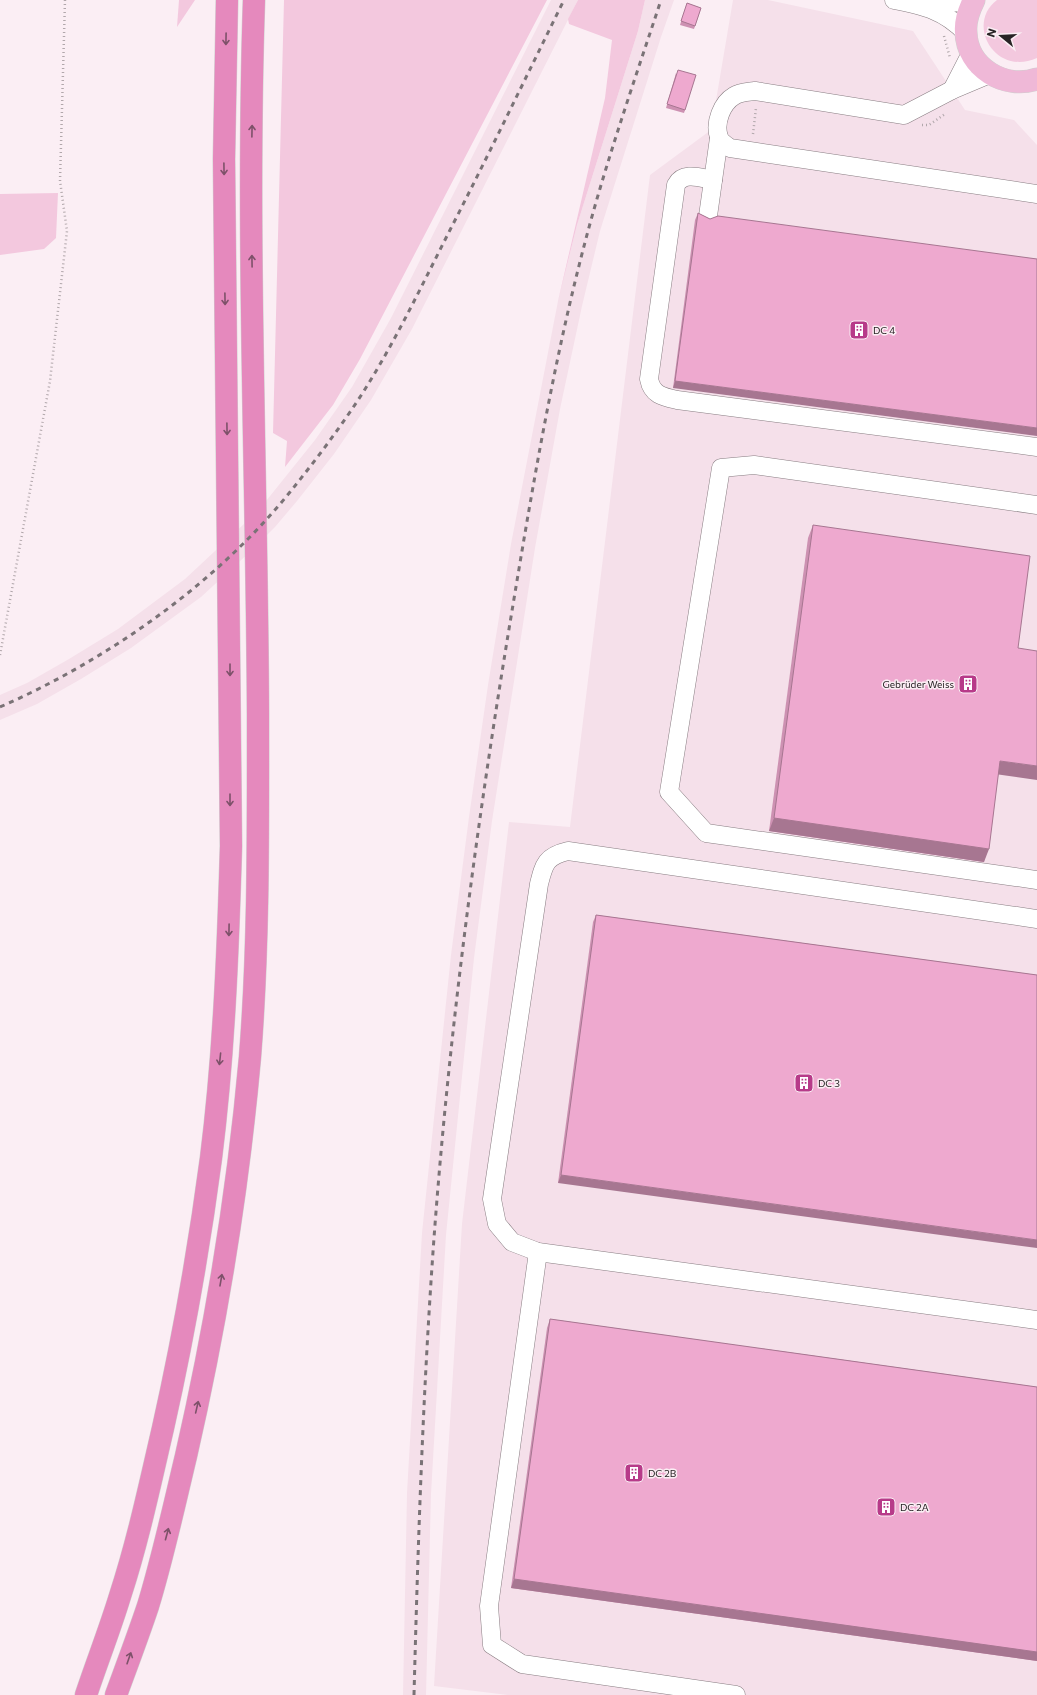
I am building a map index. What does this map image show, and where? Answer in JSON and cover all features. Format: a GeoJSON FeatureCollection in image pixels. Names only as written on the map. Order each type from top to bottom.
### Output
{"type":"FeatureCollection","features":[{"type":"Feature","properties":{"kind":"highway"},"geometry":{"type":"LineString","coordinates":[[86,1695],[121,1595],[149,1492],[174,1379],[196,1260],[211,1157],[222,1045],[228,956],[231,846],[224,167],[227,0]]}},
{"type":"Feature","properties":{"kind":"highway"},"geometry":{"type":"LineString","coordinates":[[116,1695],[148,1604],[176,1499],[202,1388],[238,1171],[250,1055],[255,961],[258,841],[251,172],[254,0]]}},
{"type":"Feature","properties":{"kind":"main road"},"geometry":{"type":"LineString","coordinates":[[974,0],[968,13],[968,43],[980,66],[990,74],[1003,80],[1016,83],[1036,81]]}},
{"type":"Feature","properties":{"kind":"lane"},"geometry":{"type":"LineString","coordinates":[[894,0],[926,6],[954,21],[968,43],[952,90]]}},
{"type":"Feature","properties":{"kind":"lane"},"geometry":{"type":"LineString","coordinates":[[926,6],[974,0]]}},
{"type":"Feature","properties":{"kind":"lane"},"geometry":{"type":"LineString","coordinates":[[708,216],[719,138],[717,125],[725,104],[734,96],[744,92],[755,91],[904,115],[952,90],[990,74]]}},
{"type":"Feature","properties":{"kind":"lane"},"geometry":{"type":"LineString","coordinates":[[719,138],[730,148],[1037,194]]}},
{"type":"Feature","properties":{"kind":"lane"},"geometry":{"type":"LineString","coordinates":[[713,180],[686,176],[678,180],[676,185],[649,379],[652,390],[655,394],[685,401],[1037,447]]}},
{"type":"Feature","properties":{"kind":"lane"},"geometry":{"type":"LineString","coordinates":[[1037,505],[754,465],[721,468],[668,792],[706,833],[1037,880]]}},
{"type":"Feature","properties":{"kind":"lane"},"geometry":{"type":"LineString","coordinates":[[1037,919],[568,851],[556,854],[545,862],[539,884],[492,1199],[497,1224],[512,1242],[538,1252],[1037,1320]]}},
{"type":"Feature","properties":{"kind":"lane"},"geometry":{"type":"LineString","coordinates":[[538,1252],[489,1606],[492,1645],[522,1664],[736,1695]]}},
{"type":"Feature","properties":{"kind":"path"},"geometry":{"type":"LineString","coordinates":[[0,655],[50,381],[67,231],[60,181],[65,0]]}},
{"type":"Feature","properties":{"kind":"shaded area"},"geometry":{"type":"Polygon","coordinates":[[[179,0],[195,0],[177,27],[179,0]]]}},
{"type":"Feature","properties":{"kind":"shaded area"},"geometry":{"type":"Polygon","coordinates":[[[284,0],[547,0],[360,359],[333,405],[285,467],[287,441],[273,433],[284,0]]]}},
{"type":"Feature","properties":{"kind":"shaded area"},"geometry":{"type":"Polygon","coordinates":[[[551,0],[578,0],[412,329],[371,400],[334,454],[275,527],[201,597],[131,648],[81,679],[37,704],[0,720],[0,695],[27,683],[118,629],[185,579],[258,511],[315,440],[352,387],[391,318],[551,0]]]}},
{"type":"Feature","properties":{"kind":"shaded area"},"geometry":{"type":"Polygon","coordinates":[[[578,0],[645,0],[638,31],[577,225],[558,301],[605,98],[612,40],[569,24],[568,19],[578,0]]]}},
{"type":"Feature","properties":{"kind":"shaded area"},"geometry":{"type":"Polygon","coordinates":[[[645,0],[674,0],[600,231],[582,306],[560,409],[535,548],[492,821],[474,958],[446,1235],[431,1494],[426,1695],[403,1695],[407,1493],[422,1233],[451,955],[469,817],[488,685],[511,544],[558,301],[577,225],[638,31],[645,0]]]}},
{"type":"Feature","properties":{"kind":"shaded area"},"geometry":{"type":"Polygon","coordinates":[[[733,0],[768,0],[913,31],[965,110],[1014,120],[1037,145],[1037,1695],[508,1695],[434,1686],[462,1224],[509,822],[570,827],[650,175],[711,130],[733,0]]]}},
{"type":"Feature","properties":{"kind":"shaded area"},"geometry":{"type":"Polygon","coordinates":[[[997,0],[1037,0],[1037,58],[1022,62],[1009,60],[997,54],[989,45],[985,34],[984,22],[988,10],[997,0]]]}},
{"type":"Feature","properties":{"kind":"shaded area"},"geometry":{"type":"Polygon","coordinates":[[[58,193],[56,238],[44,249],[0,255],[0,194],[58,193]]]}},
{"type":"Feature","properties":{"kind":"building"},"geometry":{"type":"Polygon","coordinates":[[[687,3],[701,8],[695,26],[681,21],[687,3]]]}},
{"type":"Feature","properties":{"kind":"building"},"geometry":{"type":"Polygon","coordinates":[[[678,70],[696,75],[685,110],[667,104],[678,70]]]}},
{"type":"Feature","properties":{"kind":"building","name":"DC 4"},"geometry":{"type":"Polygon","coordinates":[[[698,213],[710,219],[718,216],[1037,259],[1037,428],[675,381],[698,213]]]}},
{"type":"Feature","properties":{"kind":"building"},"geometry":{"type":"Polygon","coordinates":[[[813,525],[1030,556],[1018,648],[1037,651],[1037,766],[1000,761],[989,849],[774,818],[813,525]]]}},
{"type":"Feature","properties":{"kind":"building","name":"DC 3"},"geometry":{"type":"Polygon","coordinates":[[[596,915],[1037,975],[1037,1240],[561,1175],[596,915]]]}},
{"type":"Feature","properties":{"kind":"building"},"geometry":{"type":"Polygon","coordinates":[[[550,1319],[1037,1387],[1037,1652],[514,1579],[550,1319]]]}},
{"type":"Feature","properties":{"kind":"railway"},"geometry":{"type":"LineString","coordinates":[[0,707],[80,667],[119,643],[157,616],[194,588],[229,558],[261,526],[290,492],[354,407],[386,354],[465,201],[564,0]]}},
{"type":"Feature","properties":{"kind":"railway"},"geometry":{"type":"LineString","coordinates":[[414,1695],[421,1466],[434,1238],[447,1085],[485,780],[526,529],[553,379],[575,280],[596,202],[661,0]]}},
{"type":"Feature","properties":{"kind":"place","name":"DC 4"},"geometry":{"type":"Point","coordinates":[859,330]}},
{"type":"Feature","properties":{"kind":"place","name":"Gebrüder Weiss"},"geometry":{"type":"Point","coordinates":[968,684]}},
{"type":"Feature","properties":{"kind":"place","name":"DC 3"},"geometry":{"type":"Point","coordinates":[804,1083]}},
{"type":"Feature","properties":{"kind":"place","name":"DC 2B"},"geometry":{"type":"Point","coordinates":[634,1473]}},
{"type":"Feature","properties":{"kind":"place","name":"DC 2A"},"geometry":{"type":"Point","coordinates":[886,1507]}}]}
